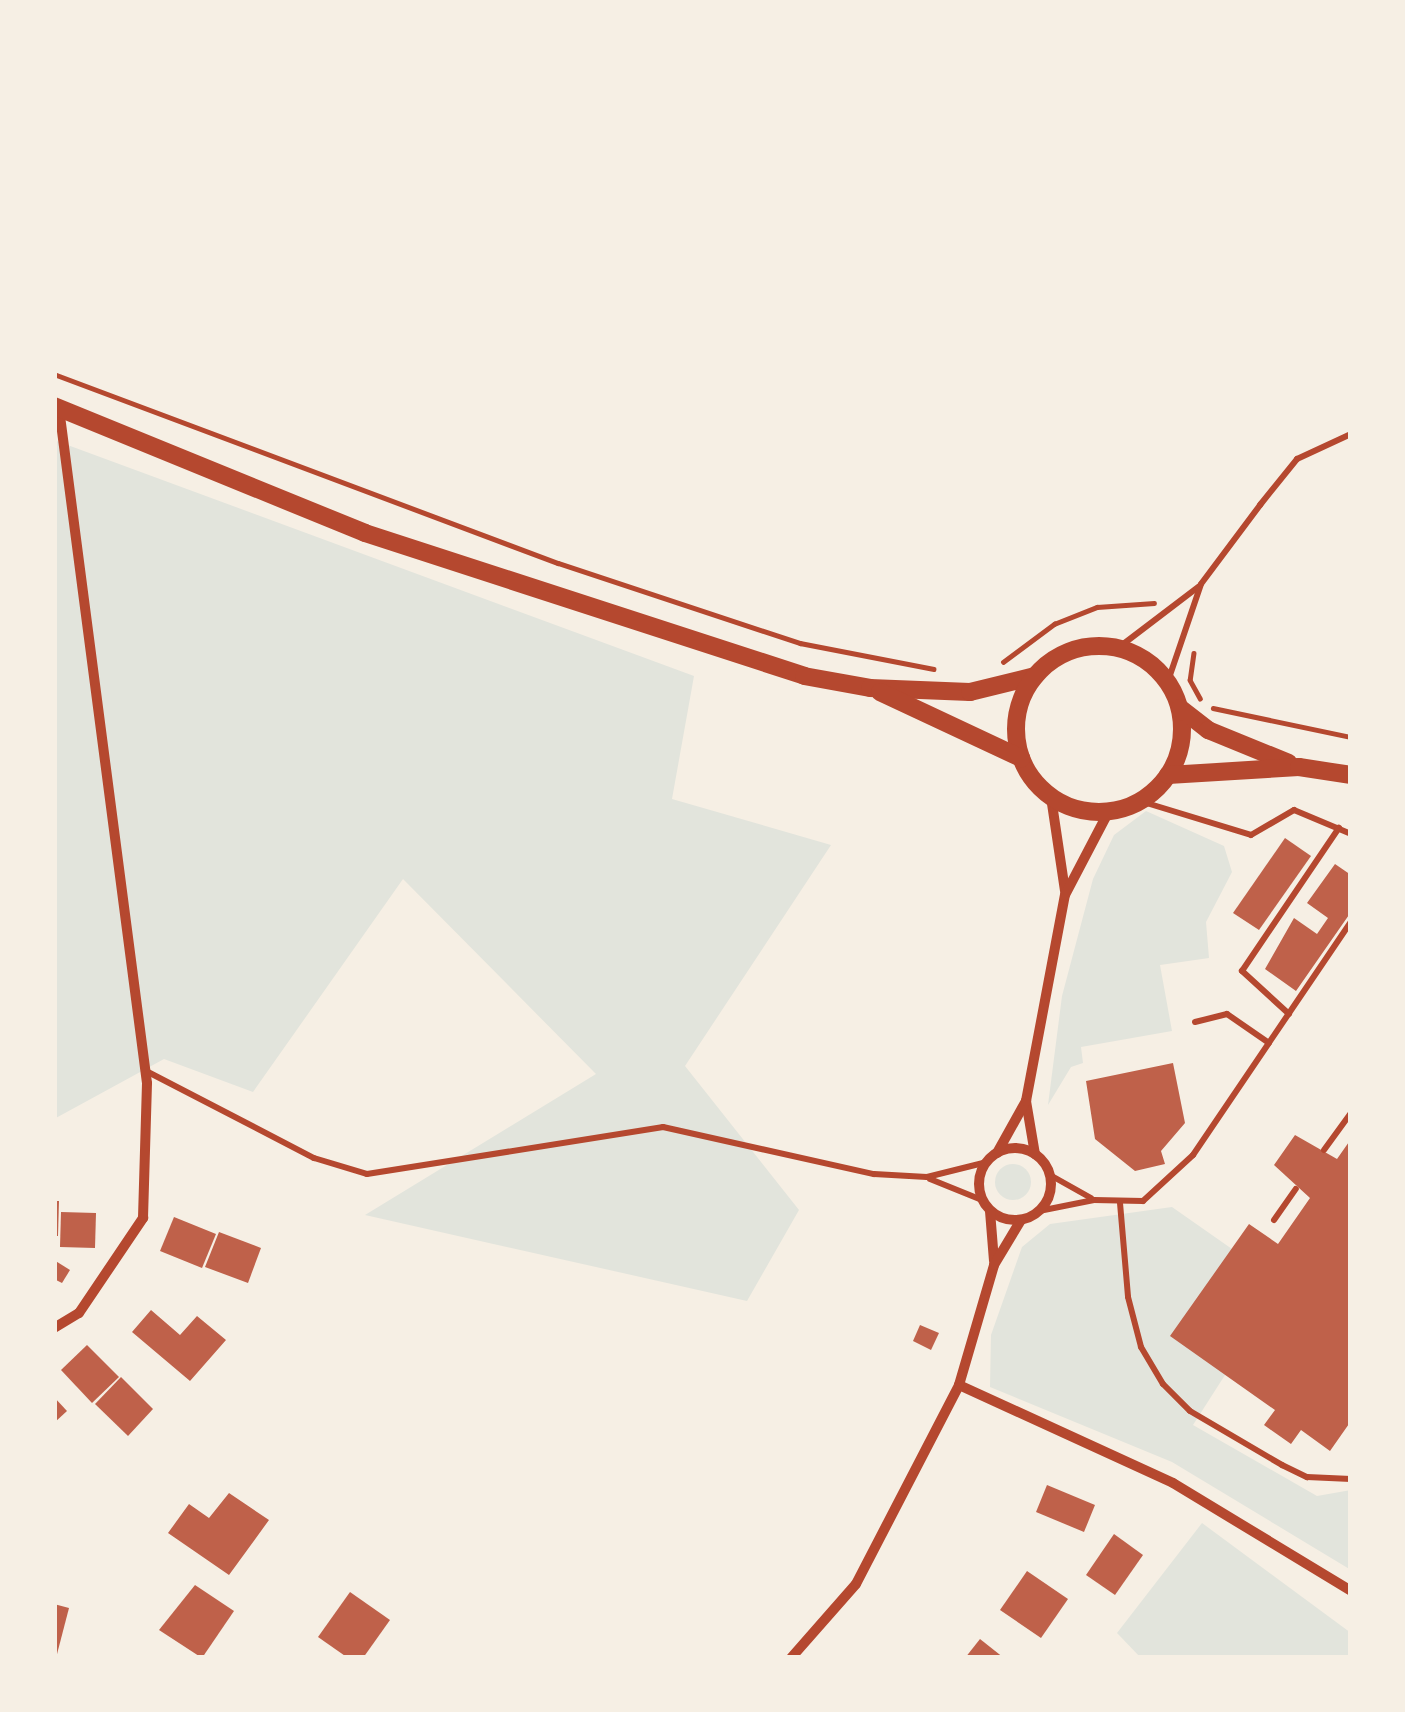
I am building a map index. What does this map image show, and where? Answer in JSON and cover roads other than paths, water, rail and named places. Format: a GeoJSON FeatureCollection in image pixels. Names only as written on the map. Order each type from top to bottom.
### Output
{"type":"FeatureCollection","features":[{"type":"Feature","properties":{"kind":"main road"},"geometry":{"type":"LineString","coordinates":[[56,407],[365,533],[804,676],[870,688],[970,692],[1035,676],[1072,650],[1118,648],[1168,681],[1180,708],[1183,731],[1168,775],[1140,801],[1108,812],[1052,797],[1021,758],[870,688]]}},
{"type":"Feature","properties":{"kind":"main road"},"geometry":{"type":"LineString","coordinates":[[1021,758],[1017,716],[1035,676]]}},
{"type":"Feature","properties":{"kind":"main road"},"geometry":{"type":"LineString","coordinates":[[1180,708],[1208,730],[1299,766],[1351,775]]}},
{"type":"Feature","properties":{"kind":"main road"},"geometry":{"type":"LineString","coordinates":[[1168,775],[1299,766]]}},
{"type":"Feature","properties":{"kind":"street"},"geometry":{"type":"LineString","coordinates":[[54,1328],[79,1312],[142,1218],[145,1071],[56,407]]}},
{"type":"Feature","properties":{"kind":"street"},"geometry":{"type":"LineString","coordinates":[[1052,797],[1066,895]]}},
{"type":"Feature","properties":{"kind":"street"},"geometry":{"type":"LineString","coordinates":[[994,1264],[986,1205],[992,1158],[1026,1101],[1066,895],[1108,812]]}},
{"type":"Feature","properties":{"kind":"street"},"geometry":{"type":"LineString","coordinates":[[791,1658],[856,1583],[959,1385],[994,1264],[1021,1220],[1039,1211],[1050,1175],[1035,1154],[1026,1101]]}},
{"type":"Feature","properties":{"kind":"street"},"geometry":{"type":"LineString","coordinates":[[992,1158],[1035,1154]]}},
{"type":"Feature","properties":{"kind":"street"},"geometry":{"type":"LineString","coordinates":[[986,1205],[1021,1220]]}},
{"type":"Feature","properties":{"kind":"street"},"geometry":{"type":"LineString","coordinates":[[959,1385],[1173,1483],[1351,1591]]}},
{"type":"Feature","properties":{"kind":"lane"},"geometry":{"type":"LineString","coordinates":[[1168,681],[1201,584],[1297,460],[1351,434]]}},
{"type":"Feature","properties":{"kind":"lane"},"geometry":{"type":"LineString","coordinates":[[1118,648],[1201,584]]}},
{"type":"Feature","properties":{"kind":"lane"},"geometry":{"type":"LineString","coordinates":[[1140,801],[1251,836],[1294,810],[1350,833]]}},
{"type":"Feature","properties":{"kind":"lane"},"geometry":{"type":"LineString","coordinates":[[1289,1014],[1243,971],[1339,828]]}},
{"type":"Feature","properties":{"kind":"lane"},"geometry":{"type":"LineString","coordinates":[[1039,1211],[1094,1200],[1143,1201],[1193,1155],[1351,922]]}},
{"type":"Feature","properties":{"kind":"lane"},"geometry":{"type":"LineString","coordinates":[[1195,1022],[1227,1014],[1269,1043]]}},
{"type":"Feature","properties":{"kind":"lane"},"geometry":{"type":"LineString","coordinates":[[145,1071],[314,1158],[367,1174],[663,1127],[874,1174],[927,1178],[986,1205]]}},
{"type":"Feature","properties":{"kind":"lane"},"geometry":{"type":"LineString","coordinates":[[1324,1150],[1351,1112]]}},
{"type":"Feature","properties":{"kind":"lane"},"geometry":{"type":"LineString","coordinates":[[927,1178],[992,1158]]}},
{"type":"Feature","properties":{"kind":"lane"},"geometry":{"type":"LineString","coordinates":[[1050,1175],[1094,1200]]}},
{"type":"Feature","properties":{"kind":"lane"},"geometry":{"type":"LineString","coordinates":[[1274,1220],[1296,1189]]}},
{"type":"Feature","properties":{"kind":"lane"},"geometry":{"type":"LineString","coordinates":[[1120,1203],[1128,1297],[1141,1347],[1163,1384],[1190,1411],[1282,1465],[1307,1477],[1351,1479]]}}]}
